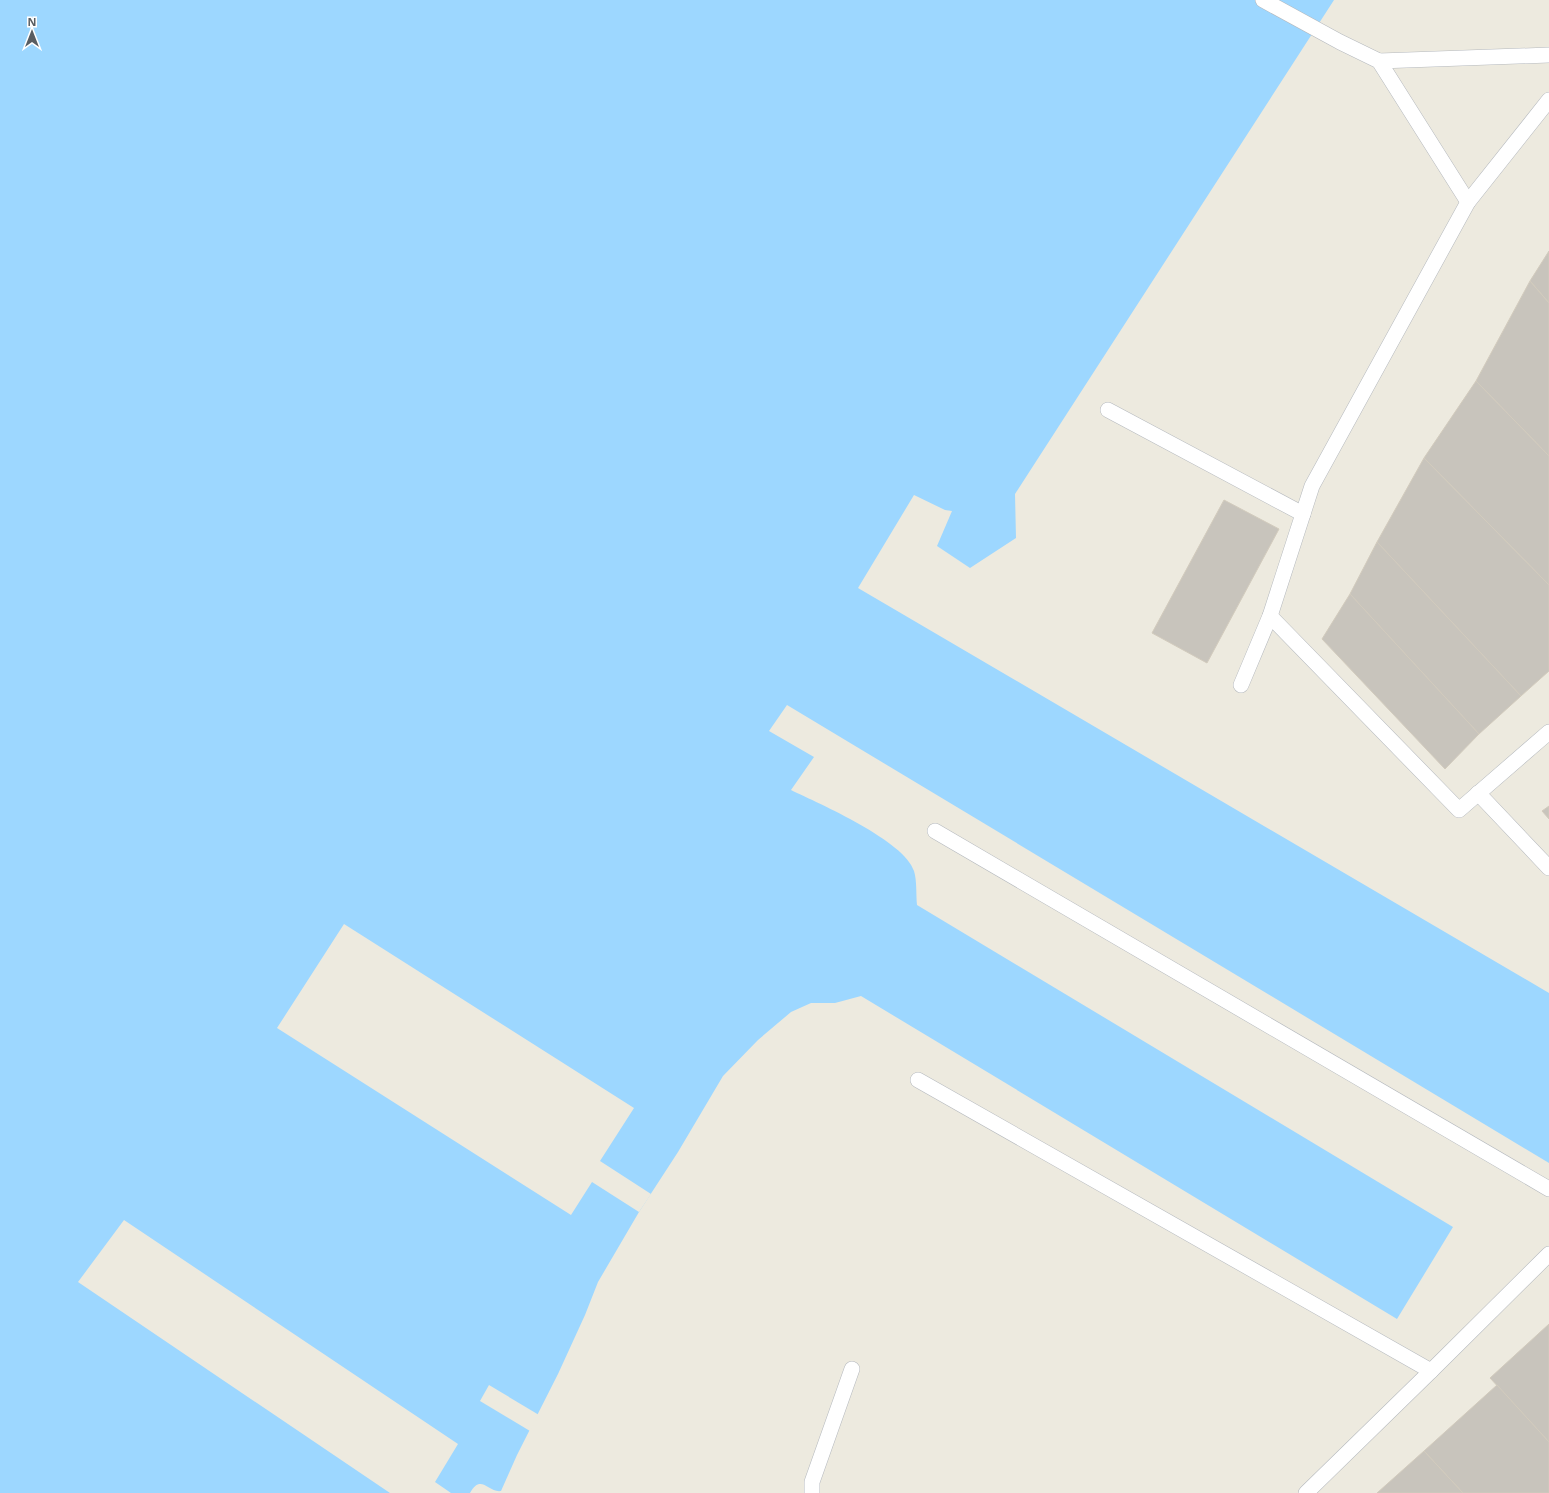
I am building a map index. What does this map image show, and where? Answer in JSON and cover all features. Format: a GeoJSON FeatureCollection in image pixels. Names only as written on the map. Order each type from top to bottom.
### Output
{"type":"FeatureCollection","features":[{"type":"Feature","properties":{"kind":"lane"},"geometry":{"type":"LineString","coordinates":[[1264,0],[1340,42],[1379,61],[1549,55]]}},
{"type":"Feature","properties":{"kind":"lane"},"geometry":{"type":"LineString","coordinates":[[1379,61],[1468,202]]}},
{"type":"Feature","properties":{"kind":"lane"},"geometry":{"type":"LineString","coordinates":[[1241,685],[1270,616],[1312,486],[1468,202],[1549,100]]}},
{"type":"Feature","properties":{"kind":"lane"},"geometry":{"type":"LineString","coordinates":[[1108,410],[1303,514]]}},
{"type":"Feature","properties":{"kind":"lane"},"geometry":{"type":"LineString","coordinates":[[1270,616],[1459,810],[1549,732]]}},
{"type":"Feature","properties":{"kind":"lane"},"geometry":{"type":"LineString","coordinates":[[1478,793],[1549,868]]}},
{"type":"Feature","properties":{"kind":"lane"},"geometry":{"type":"LineString","coordinates":[[935,831],[1549,1189]]}},
{"type":"Feature","properties":{"kind":"lane"},"geometry":{"type":"LineString","coordinates":[[918,1080],[1431,1372]]}},
{"type":"Feature","properties":{"kind":"lane"},"geometry":{"type":"LineString","coordinates":[[1306,1493],[1431,1372],[1549,1254]]}},
{"type":"Feature","properties":{"kind":"lane"},"geometry":{"type":"LineString","coordinates":[[812,1493],[812,1482],[852,1369]]}},
{"type":"Feature","properties":{"kind":"water"},"geometry":{"type":"Polygon","coordinates":[[[0,0],[1334,0],[1015,494],[1016,538],[970,568],[937,546],[952,511],[945,510],[914,495],[858,588],[1549,993],[1549,1163],[787,705],[769,731],[814,757],[791,790],[860,824],[895,848],[907,859],[914,871],[917,905],[1453,1227],[1397,1319],[861,996],[835,1003],[811,1003],[791,1012],[758,1040],[723,1076],[678,1152],[639,1212],[598,1282],[585,1315],[558,1374],[517,1455],[501,1491],[496,1491],[481,1484],[474,1487],[470,1493],[0,1493],[0,0]]]}},
{"type":"Feature","properties":{"kind":"pier"},"geometry":{"type":"Polygon","coordinates":[[[344,924],[634,1108],[600,1161],[651,1194],[639,1212],[592,1182],[571,1215],[277,1028],[344,924]]]}},
{"type":"Feature","properties":{"kind":"pier"},"geometry":{"type":"Polygon","coordinates":[[[124,1220],[458,1444],[435,1482],[451,1493],[390,1493],[78,1282],[124,1220]]]}},
{"type":"Feature","properties":{"kind":"pier"},"geometry":{"type":"Polygon","coordinates":[[[489,1385],[539,1415],[530,1431],[480,1401],[489,1385]]]}},
{"type":"Feature","properties":{"kind":"building"},"geometry":{"type":"Polygon","coordinates":[[[1549,251],[1549,303],[1530,281],[1549,251]]]}},
{"type":"Feature","properties":{"kind":"building"},"geometry":{"type":"Polygon","coordinates":[[[1530,281],[1549,303],[1549,456],[1476,381],[1530,281]]]}},
{"type":"Feature","properties":{"kind":"building"},"geometry":{"type":"Polygon","coordinates":[[[1476,381],[1549,456],[1549,585],[1424,458],[1476,381]]]}},
{"type":"Feature","properties":{"kind":"building"},"geometry":{"type":"Polygon","coordinates":[[[1424,458],[1549,585],[1549,671],[1521,696],[1377,542],[1424,458]]]}},
{"type":"Feature","properties":{"kind":"building"},"geometry":{"type":"Polygon","coordinates":[[[1224,500],[1279,529],[1207,663],[1152,633],[1224,500]]]}},
{"type":"Feature","properties":{"kind":"building"},"geometry":{"type":"Polygon","coordinates":[[[1377,542],[1521,696],[1479,734],[1350,594],[1377,542]]]}},
{"type":"Feature","properties":{"kind":"building"},"geometry":{"type":"Polygon","coordinates":[[[1350,594],[1479,734],[1445,769],[1322,639],[1350,594]]]}},
{"type":"Feature","properties":{"kind":"building"},"geometry":{"type":"Polygon","coordinates":[[[1549,806],[1549,819],[1542,811],[1549,806]]]}},
{"type":"Feature","properties":{"kind":"building"},"geometry":{"type":"Polygon","coordinates":[[[1549,1324],[1549,1442],[1490,1378],[1549,1324]]]}},
{"type":"Feature","properties":{"kind":"building"},"geometry":{"type":"Polygon","coordinates":[[[1497,1385],[1549,1442],[1549,1493],[1463,1493],[1424,1451],[1497,1385]]]}},
{"type":"Feature","properties":{"kind":"building"},"geometry":{"type":"Polygon","coordinates":[[[1424,1451],[1463,1493],[1377,1493],[1424,1451]]]}}]}
